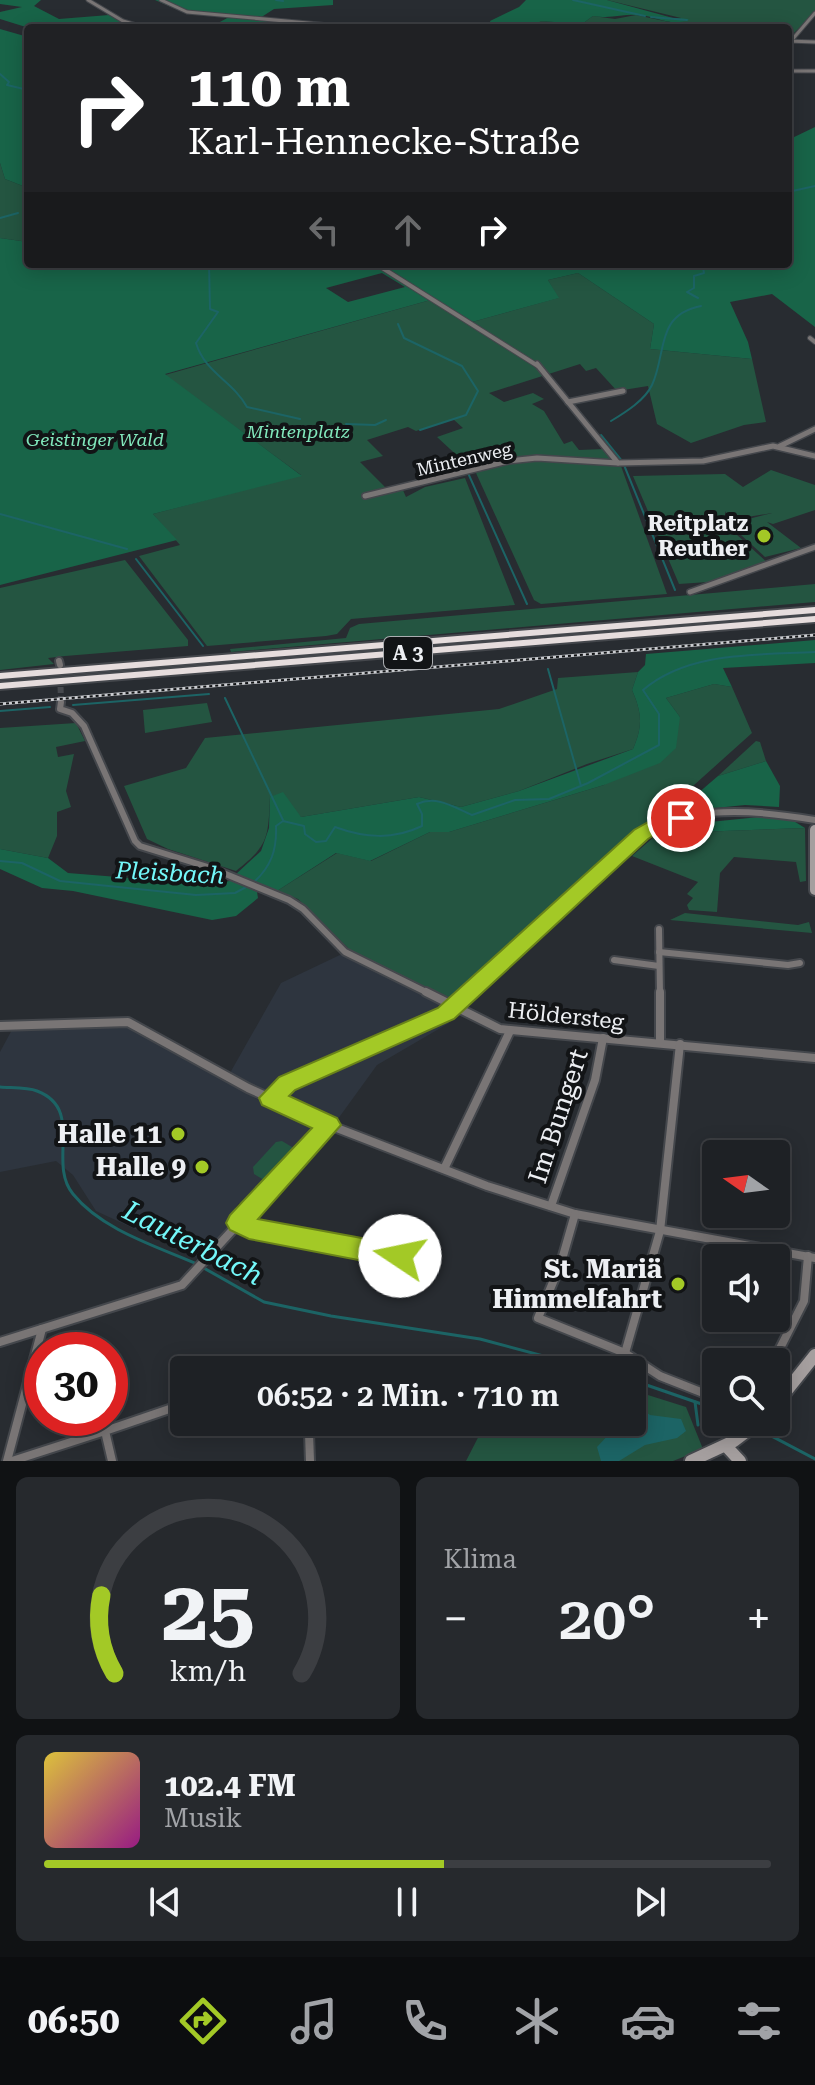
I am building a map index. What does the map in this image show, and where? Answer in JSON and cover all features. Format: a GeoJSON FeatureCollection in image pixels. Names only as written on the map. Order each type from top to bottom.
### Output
{"type":"FeatureCollection","features":[{"type":"Feature","properties":{"kind":"highway","name":"A 3"},"geometry":{"type":"LineString","coordinates":[[0,676],[815,610]]}},
{"type":"Feature","properties":{"kind":"highway","name":"A 3"},"geometry":{"type":"LineString","coordinates":[[0,686],[815,619]]}},
{"type":"Feature","properties":{"kind":"main road"},"geometry":{"type":"LineString","coordinates":[[815,830],[815,890]]}},
{"type":"Feature","properties":{"kind":"main road"},"geometry":{"type":"LineString","coordinates":[[790,1386],[815,1355]]}},
{"type":"Feature","properties":{"kind":"main road"},"geometry":{"type":"LineString","coordinates":[[691,1461],[726,1446],[740,1436]]}},
{"type":"Feature","properties":{"kind":"main road"},"geometry":{"type":"LineString","coordinates":[[726,1446],[740,1461]]}},
{"type":"Feature","properties":{"kind":"street"},"geometry":{"type":"LineString","coordinates":[[88,0],[133,24]]}},
{"type":"Feature","properties":{"kind":"street"},"geometry":{"type":"LineString","coordinates":[[161,0],[187,12],[318,24]]}},
{"type":"Feature","properties":{"kind":"street"},"geometry":{"type":"LineString","coordinates":[[792,39],[815,13]]}},
{"type":"Feature","properties":{"kind":"street"},"geometry":{"type":"LineString","coordinates":[[792,41],[815,42]]}},
{"type":"Feature","properties":{"kind":"street"},"geometry":{"type":"LineString","coordinates":[[792,71],[815,71]]}},
{"type":"Feature","properties":{"kind":"street"},"geometry":{"type":"LineString","coordinates":[[383,268],[535,362],[618,463]]}},
{"type":"Feature","properties":{"kind":"street"},"geometry":{"type":"LineString","coordinates":[[568,402],[623,391]]}},
{"type":"Feature","properties":{"kind":"street"},"geometry":{"type":"LineString","coordinates":[[780,446],[815,429]]}},
{"type":"Feature","properties":{"kind":"street"},"geometry":{"type":"LineString","coordinates":[[780,446],[815,456]]}},
{"type":"Feature","properties":{"kind":"street","name":"Mintenweg"},"geometry":{"type":"LineString","coordinates":[[365,496],[508,461],[537,458],[618,463],[703,461],[780,446]]}},
{"type":"Feature","properties":{"kind":"street"},"geometry":{"type":"LineString","coordinates":[[690,592],[815,547]]}},
{"type":"Feature","properties":{"kind":"street","name":"Höldersteg"},"geometry":{"type":"LineString","coordinates":[[60,705],[84,726],[135,841],[146,849],[198,863],[296,904],[345,952],[453,1007],[510,1031],[815,1058]]}},
{"type":"Feature","properties":{"kind":"street"},"geometry":{"type":"LineString","coordinates":[[271,1098],[287,1084],[446,1014],[641,835],[666,820],[755,812],[815,820]]}},
{"type":"Feature","properties":{"kind":"street"},"geometry":{"type":"LineString","coordinates":[[659,929],[660,1043]]}},
{"type":"Feature","properties":{"kind":"street"},"geometry":{"type":"LineString","coordinates":[[659,952],[788,965],[800,963]]}},
{"type":"Feature","properties":{"kind":"street"},"geometry":{"type":"LineString","coordinates":[[614,960],[659,966]]}},
{"type":"Feature","properties":{"kind":"street"},"geometry":{"type":"LineString","coordinates":[[0,1026],[128,1022],[271,1098],[329,1125],[551,1206],[575,1214],[660,1231],[812,1257],[810,1285],[804,1306],[781,1348]]}},
{"type":"Feature","properties":{"kind":"street"},"geometry":{"type":"LineString","coordinates":[[444,1169],[510,1031]]}},
{"type":"Feature","properties":{"kind":"street","name":"Im Bungert"},"geometry":{"type":"LineString","coordinates":[[551,1206],[595,1080],[603,1038]]}},
{"type":"Feature","properties":{"kind":"street"},"geometry":{"type":"LineString","coordinates":[[625,1353],[660,1231],[680,1044]]}},
{"type":"Feature","properties":{"kind":"street"},"geometry":{"type":"LineString","coordinates":[[0,1342],[182,1285],[329,1125]]}},
{"type":"Feature","properties":{"kind":"street"},"geometry":{"type":"LineString","coordinates":[[575,1214],[564,1253],[538,1318],[625,1353],[660,1376],[702,1392]]}},
{"type":"Feature","properties":{"kind":"street"},"geometry":{"type":"LineString","coordinates":[[239,1223],[249,1229],[430,1262]]}},
{"type":"Feature","properties":{"kind":"street"},"geometry":{"type":"LineString","coordinates":[[10,1461],[42,1329]]}},
{"type":"Feature","properties":{"kind":"street"},"geometry":{"type":"LineString","coordinates":[[128,1423],[170,1409]]}},
{"type":"Feature","properties":{"kind":"street"},"geometry":{"type":"LineString","coordinates":[[10,1461],[89,1436]]}},
{"type":"Feature","properties":{"kind":"street"},"geometry":{"type":"LineString","coordinates":[[106,1436],[112,1461]]}},
{"type":"Feature","properties":{"kind":"street"},"geometry":{"type":"LineString","coordinates":[[309,1436],[310,1461]]}},
{"type":"Feature","properties":{"kind":"shaded area"},"geometry":{"type":"Polygon","coordinates":[[[342,954],[444,1006],[274,1087],[261,1091],[230,1073],[281,983],[342,954]]]}},
{"type":"Feature","properties":{"kind":"shaded area"},"geometry":{"type":"Polygon","coordinates":[[[445,1017],[449,1023],[377,1065],[335,1123],[291,1101],[290,1086],[445,1017]]]}},
{"type":"Feature","properties":{"kind":"shaded area"},"geometry":{"type":"Polygon","coordinates":[[[120,1023],[269,1108],[315,1125],[316,1130],[246,1207],[239,1203],[235,1208],[240,1212],[200,1259],[96,1211],[73,1175],[56,1161],[0,1172],[0,1052],[14,1026],[120,1023]]]}},
{"type":"Feature","properties":{"kind":"green space"},"geometry":{"type":"Polygon","coordinates":[[[0,0],[41,0],[34,6],[59,19],[109,15],[128,24],[24,24],[24,26],[0,19],[0,12],[22,7],[0,4],[0,0]]]}},
{"type":"Feature","properties":{"kind":"green space"},"geometry":{"type":"Polygon","coordinates":[[[155,0],[333,0],[333,5],[274,9],[260,18],[321,24],[216,24],[229,17],[178,10],[155,0]]]}},
{"type":"Feature","properties":{"kind":"green space"},"geometry":{"type":"Polygon","coordinates":[[[526,0],[607,0],[673,18],[690,19],[670,22],[639,15],[593,16],[582,24],[540,21],[538,24],[491,24],[490,21],[519,7],[526,0]]]}},
{"type":"Feature","properties":{"kind":"green space"},"geometry":{"type":"Polygon","coordinates":[[[607,0],[815,0],[815,12],[792,35],[792,24],[582,24],[593,16],[615,19],[636,15],[674,23],[681,18],[607,0]]]}},
{"type":"Feature","properties":{"kind":"green space"},"geometry":{"type":"Polygon","coordinates":[[[539,21],[582,24],[538,24],[539,21]]]}},
{"type":"Feature","properties":{"kind":"green space"},"geometry":{"type":"Polygon","coordinates":[[[0,29],[24,36],[24,186],[5,179],[0,163],[0,29]]]}},
{"type":"Feature","properties":{"kind":"green space","name":"Geistinger Wald"},"geometry":{"type":"Polygon","coordinates":[[[815,127],[815,327],[772,294],[730,302],[752,359],[650,349],[654,324],[578,273],[548,280],[559,298],[472,322],[434,299],[165,374],[302,476],[153,514],[177,540],[0,585],[0,238],[24,241],[24,268],[792,268],[792,138],[815,127]],[[382,273],[326,288],[348,302],[405,287],[382,273]]]}},
{"type":"Feature","properties":{"kind":"green space"},"geometry":{"type":"Polygon","coordinates":[[[0,163],[5,179],[24,186],[24,241],[0,238],[0,163]]]}},
{"type":"Feature","properties":{"kind":"green space","name":"Mintenplatz"},"geometry":{"type":"Polygon","coordinates":[[[578,273],[654,324],[650,349],[752,359],[766,422],[744,425],[691,443],[657,424],[648,386],[617,391],[596,368],[586,371],[580,364],[489,393],[504,402],[533,393],[544,399],[532,404],[544,411],[564,444],[572,441],[579,450],[604,449],[621,466],[667,594],[541,604],[534,600],[476,473],[437,437],[463,428],[453,419],[416,431],[408,427],[367,440],[383,456],[360,462],[389,491],[402,488],[406,497],[425,487],[465,478],[515,605],[351,619],[337,634],[207,646],[139,556],[180,545],[153,514],[301,475],[165,375],[434,299],[472,322],[558,298],[548,280],[578,273]]]}},
{"type":"Feature","properties":{"kind":"green space"},"geometry":{"type":"Polygon","coordinates":[[[771,470],[815,485],[815,510],[773,524],[767,522],[801,548],[765,557],[729,524],[772,513],[729,520],[725,511],[725,524],[769,564],[708,582],[679,584],[633,476],[725,474],[743,487],[771,470]]]}},
{"type":"Feature","properties":{"kind":"green space"},"geometry":{"type":"Polygon","coordinates":[[[125,560],[188,640],[188,646],[48,658],[54,664],[0,670],[0,588],[125,560]]]}},
{"type":"Feature","properties":{"kind":"green space"},"geometry":{"type":"Polygon","coordinates":[[[815,584],[815,602],[231,652],[230,649],[346,638],[350,628],[359,624],[815,584]]]}},
{"type":"Feature","properties":{"kind":"green space"},"geometry":{"type":"Polygon","coordinates":[[[815,640],[815,663],[723,668],[732,687],[714,684],[666,698],[680,717],[676,748],[660,763],[604,785],[449,832],[430,832],[370,861],[336,853],[277,891],[235,875],[261,851],[269,828],[270,797],[283,792],[301,817],[419,797],[461,807],[519,791],[633,749],[640,720],[632,690],[638,672],[645,665],[646,654],[815,640]]]}},
{"type":"Feature","properties":{"kind":"green space"},"geometry":{"type":"Polygon","coordinates":[[[638,672],[632,690],[640,726],[633,749],[519,791],[461,807],[419,797],[301,817],[270,797],[265,840],[236,871],[147,839],[124,786],[186,768],[205,738],[499,709],[557,689],[558,678],[638,672]]]}},
{"type":"Feature","properties":{"kind":"green space"},"geometry":{"type":"Polygon","coordinates":[[[714,684],[732,687],[752,733],[664,812],[640,827],[450,998],[353,953],[298,899],[277,891],[337,853],[371,861],[430,832],[449,832],[604,785],[680,717],[666,698],[714,684]]]}},
{"type":"Feature","properties":{"kind":"green space"},"geometry":{"type":"Polygon","coordinates":[[[207,703],[212,722],[145,733],[143,710],[207,703]]]}},
{"type":"Feature","properties":{"kind":"green space"},"geometry":{"type":"Polygon","coordinates":[[[76,723],[85,741],[56,747],[58,757],[74,754],[66,791],[71,807],[57,812],[57,836],[48,858],[0,849],[0,728],[76,723]]]}},
{"type":"Feature","properties":{"kind":"green space"},"geometry":{"type":"Polygon","coordinates":[[[756,741],[760,742],[766,761],[718,776],[756,741]]]}},
{"type":"Feature","properties":{"kind":"green space"},"geometry":{"type":"Polygon","coordinates":[[[766,761],[780,786],[779,807],[745,805],[676,812],[718,776],[766,761]]]}},
{"type":"Feature","properties":{"kind":"green space"},"geometry":{"type":"Polygon","coordinates":[[[759,817],[792,820],[805,828],[697,832],[690,824],[759,817]]]}},
{"type":"Feature","properties":{"kind":"green space"},"geometry":{"type":"Polygon","coordinates":[[[690,824],[698,832],[805,828],[806,881],[800,882],[796,862],[734,857],[720,873],[717,912],[689,910],[687,905],[693,898],[687,894],[698,882],[632,856],[655,836],[690,824]]]}},
{"type":"Feature","properties":{"kind":"green space"},"geometry":{"type":"Polygon","coordinates":[[[0,849],[48,858],[68,873],[217,885],[232,880],[257,892],[258,898],[236,916],[212,920],[73,891],[42,888],[0,869],[0,849]]]}},
{"type":"Feature","properties":{"kind":"green space"},"geometry":{"type":"Polygon","coordinates":[[[685,913],[798,925],[809,922],[812,933],[670,920],[685,913]]]}},
{"type":"Feature","properties":{"kind":"green space"},"geometry":{"type":"Polygon","coordinates":[[[282,1141],[297,1150],[267,1182],[254,1174],[253,1167],[276,1142],[282,1141]]]}},
{"type":"Feature","properties":{"kind":"green space"},"geometry":{"type":"Polygon","coordinates":[[[646,1394],[686,1407],[703,1449],[673,1461],[466,1461],[479,1436],[646,1436],[646,1394]]]}},
{"type":"Feature","properties":{"kind":"water"},"geometry":{"type":"Polygon","coordinates":[[[646,1412],[681,1419],[686,1431],[677,1438],[645,1445],[619,1461],[601,1461],[597,1447],[607,1436],[646,1436],[646,1412]]]}},
{"type":"Feature","properties":{"kind":"waterway"},"geometry":{"type":"LineString","coordinates":[[276,0],[283,1]]}},
{"type":"Feature","properties":{"kind":"waterway"},"geometry":{"type":"LineString","coordinates":[[573,0],[645,16]]}},
{"type":"Feature","properties":{"kind":"waterway"},"geometry":{"type":"LineString","coordinates":[[651,17],[687,20]]}},
{"type":"Feature","properties":{"kind":"waterway"},"geometry":{"type":"LineString","coordinates":[[0,74],[9,82],[7,85],[24,89]]}},
{"type":"Feature","properties":{"kind":"waterway"},"geometry":{"type":"LineString","coordinates":[[792,191],[815,186]]}},
{"type":"Feature","properties":{"kind":"waterway"},"geometry":{"type":"LineString","coordinates":[[0,218],[18,213]]}},
{"type":"Feature","properties":{"kind":"waterway"},"geometry":{"type":"LineString","coordinates":[[209,268],[210,309],[218,312],[196,343],[200,353],[247,407],[300,419]]}},
{"type":"Feature","properties":{"kind":"waterway"},"geometry":{"type":"LineString","coordinates":[[698,298],[687,292],[694,288],[694,276],[704,273],[703,268]]}},
{"type":"Feature","properties":{"kind":"waterway"},"geometry":{"type":"LineString","coordinates":[[703,268],[725,268]]}},
{"type":"Feature","properties":{"kind":"waterway"},"geometry":{"type":"LineString","coordinates":[[611,421],[649,390],[657,373],[665,337],[676,318],[701,306]]}},
{"type":"Feature","properties":{"kind":"waterway"},"geometry":{"type":"LineString","coordinates":[[398,324],[404,338],[462,366],[478,391],[466,415],[420,430]]}},
{"type":"Feature","properties":{"kind":"waterway"},"geometry":{"type":"LineString","coordinates":[[346,424],[375,425],[386,420]]}},
{"type":"Feature","properties":{"kind":"waterway"},"geometry":{"type":"LineString","coordinates":[[601,435],[622,461]]}},
{"type":"Feature","properties":{"kind":"waterway"},"geometry":{"type":"LineString","coordinates":[[453,455],[465,468]]}},
{"type":"Feature","properties":{"kind":"waterway"},"geometry":{"type":"LineString","coordinates":[[624,465],[675,590]]}},
{"type":"Feature","properties":{"kind":"waterway"},"geometry":{"type":"LineString","coordinates":[[468,473],[527,604]]}},
{"type":"Feature","properties":{"kind":"waterway"},"geometry":{"type":"LineString","coordinates":[[0,514],[127,549]]}},
{"type":"Feature","properties":{"kind":"waterway"},"geometry":{"type":"LineString","coordinates":[[136,559],[203,646]]}},
{"type":"Feature","properties":{"kind":"waterway","name":"Pleisbach"},"geometry":{"type":"LineString","coordinates":[[581,786],[659,745],[659,714],[643,690],[661,677],[681,668],[724,658],[815,652]]}},
{"type":"Feature","properties":{"kind":"waterway"},"geometry":{"type":"LineString","coordinates":[[548,669],[581,786]]}},
{"type":"Feature","properties":{"kind":"waterway"},"geometry":{"type":"LineString","coordinates":[[73,705],[209,694]]}},
{"type":"Feature","properties":{"kind":"waterway"},"geometry":{"type":"LineString","coordinates":[[225,698],[283,820]]}},
{"type":"Feature","properties":{"kind":"waterway"},"geometry":{"type":"LineString","coordinates":[[0,711],[50,707]]}},
{"type":"Feature","properties":{"kind":"waterway","name":"Pleisbach"},"geometry":{"type":"LineString","coordinates":[[253,883],[268,864],[274,850],[276,826],[283,821],[304,826],[305,834],[316,842],[326,841],[335,827],[379,836],[400,834],[422,826],[422,814],[417,804],[424,802],[445,803],[472,815],[515,800],[549,799],[581,786]]}},
{"type":"Feature","properties":{"kind":"waterway","name":"Pleisbach"},"geometry":{"type":"LineString","coordinates":[[0,861],[22,863],[60,881],[196,895],[235,893],[248,886]]}},
{"type":"Feature","properties":{"kind":"waterway","name":"Lauterbach"},"geometry":{"type":"LineString","coordinates":[[0,1087],[37,1091],[51,1099],[59,1110],[63,1123],[66,1181],[85,1207],[130,1236],[197,1264]]}},
{"type":"Feature","properties":{"kind":"waterway","name":"Lauterbach"},"geometry":{"type":"LineString","coordinates":[[202,1267],[264,1302],[331,1316],[480,1339],[544,1356]]}},
{"type":"Feature","properties":{"kind":"waterway","name":"Lauterbach"},"geometry":{"type":"LineString","coordinates":[[646,1385],[702,1404]]}},
{"type":"Feature","properties":{"kind":"waterway"},"geometry":{"type":"LineString","coordinates":[[695,1402],[698,1425]]}},
{"type":"Feature","properties":{"kind":"waterway","name":"Lauterbach"},"geometry":{"type":"LineString","coordinates":[[771,1436],[815,1459]]}},
{"type":"Feature","properties":{"kind":"tunnel"},"geometry":{"type":"LineString","coordinates":[[60,669],[61,702]]}},
{"type":"Feature","properties":{"kind":"railway"},"geometry":{"type":"LineString","coordinates":[[0,704],[815,635]]}},
{"type":"Feature","properties":{"kind":"place","name":"Reitplatz Reuther"},"geometry":{"type":"Point","coordinates":[764,536]}},
{"type":"Feature","properties":{"kind":"place","name":"Halle 11"},"geometry":{"type":"Point","coordinates":[178,1134]}},
{"type":"Feature","properties":{"kind":"place","name":"Halle 9"},"geometry":{"type":"Point","coordinates":[202,1167]}},
{"type":"Feature","properties":{"kind":"place","name":"St. Mariä Himmelfahrt"},"geometry":{"type":"Point","coordinates":[678,1284]}},
{"type":"Feature","properties":{"kind":"route"},"geometry":{"type":"LineString","coordinates":[[400,1256],[249,1229],[239,1223],[329,1125],[271,1098],[287,1084],[446,1014],[641,835],[666,820],[681,818]]}}]}
